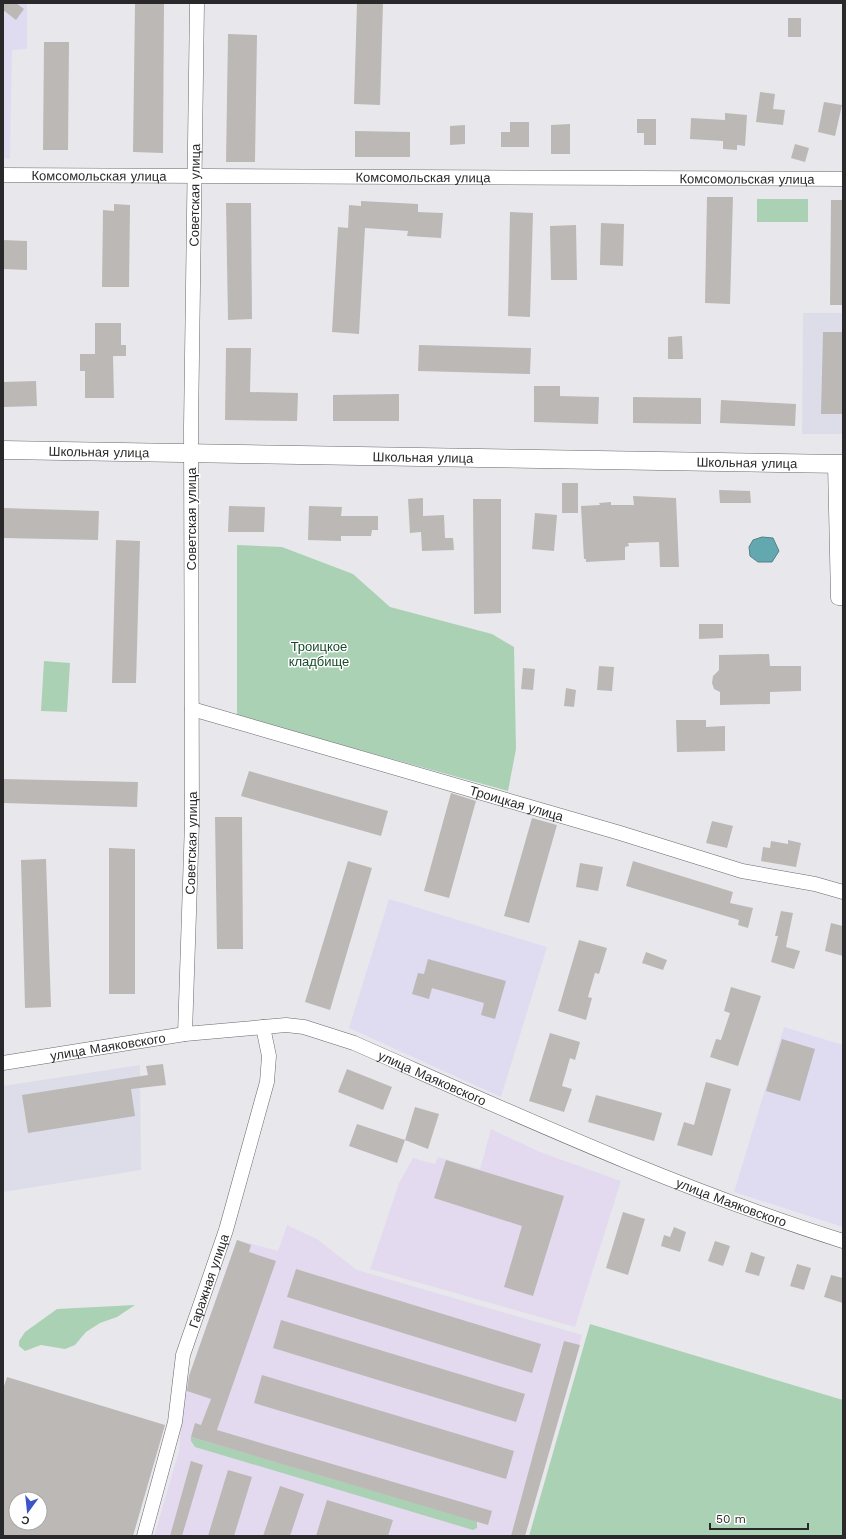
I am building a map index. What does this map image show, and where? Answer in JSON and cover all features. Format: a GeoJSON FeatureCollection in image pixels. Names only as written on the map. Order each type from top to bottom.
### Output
{"type":"FeatureCollection","features":[{"type":"Feature","properties":{"kind":"main road","name":"Школьная улица"},"geometry":{"type":"LineString","coordinates":[[3,450],[839,464]]}},
{"type":"Feature","properties":{"kind":"street","name":"Советская улица"},"geometry":{"type":"LineString","coordinates":[[185,1034],[192,822],[191,454],[197,3]]}},
{"type":"Feature","properties":{"kind":"street","name":"Комсомольская улица"},"geometry":{"type":"LineString","coordinates":[[3,175],[843,179]]}},
{"type":"Feature","properties":{"kind":"street"},"geometry":{"type":"LineString","coordinates":[[839,464],[838,598],[843,598]]}},
{"type":"Feature","properties":{"kind":"street","name":"Троицкая улица"},"geometry":{"type":"LineString","coordinates":[[192,709],[613,831],[742,871],[815,884],[843,892]]}},
{"type":"Feature","properties":{"kind":"street","name":"улица Маяковского"},"geometry":{"type":"LineString","coordinates":[[3,1063],[185,1034],[286,1025],[304,1027],[334,1035],[658,1175],[754,1212],[843,1241]]}},
{"type":"Feature","properties":{"kind":"street","name":"Гаражная улица"},"geometry":{"type":"LineString","coordinates":[[144,1536],[175,1422],[183,1355],[226,1230],[267,1082],[270,1056],[264,1027]]}},
{"type":"Feature","properties":{"kind":"shaded area"},"geometry":{"type":"Polygon","coordinates":[[[3,3],[27,3],[27,49],[12,50],[10,159],[3,158],[3,3]]]}},
{"type":"Feature","properties":{"kind":"shaded area"},"geometry":{"type":"Polygon","coordinates":[[[803,313],[843,313],[843,434],[802,434],[803,313]]]}},
{"type":"Feature","properties":{"kind":"shaded area"},"geometry":{"type":"Polygon","coordinates":[[[389,899],[547,947],[501,1097],[349,1028],[389,899]]]}},
{"type":"Feature","properties":{"kind":"shaded area"},"geometry":{"type":"Polygon","coordinates":[[[784,1027],[843,1045],[843,1227],[734,1192],[784,1027]]]}},
{"type":"Feature","properties":{"kind":"shaded area"},"geometry":{"type":"Polygon","coordinates":[[[140,1065],[141,1170],[3,1192],[3,1086],[140,1065]]]}},
{"type":"Feature","properties":{"kind":"shaded area"},"geometry":{"type":"Polygon","coordinates":[[[491,1129],[540,1152],[621,1181],[575,1327],[370,1269],[399,1183],[413,1158],[435,1164],[438,1157],[480,1169],[491,1129]]]}},
{"type":"Feature","properties":{"kind":"shaded area"},"geometry":{"type":"Polygon","coordinates":[[[287,1225],[317,1239],[357,1270],[582,1335],[525,1536],[154,1536],[179,1451],[184,1389],[237,1240],[278,1251],[287,1225]]]}},
{"type":"Feature","properties":{"kind":"green space"},"geometry":{"type":"Polygon","coordinates":[[[757,199],[808,199],[808,222],[757,222],[757,199]]]}},
{"type":"Feature","properties":{"kind":"green space","name":"Троицкое кладбище"},"geometry":{"type":"Polygon","coordinates":[[[237,545],[282,547],[353,574],[390,607],[492,634],[514,647],[516,749],[508,791],[237,716],[237,545]]]}},
{"type":"Feature","properties":{"kind":"green space"},"geometry":{"type":"Polygon","coordinates":[[[44,661],[70,663],[67,712],[41,711],[44,661]]]}},
{"type":"Feature","properties":{"kind":"green space"},"geometry":{"type":"Polygon","coordinates":[[[135,1305],[117,1317],[100,1323],[86,1332],[75,1345],[65,1349],[41,1345],[25,1351],[19,1346],[19,1341],[25,1332],[57,1309],[135,1305]]]}},
{"type":"Feature","properties":{"kind":"green space"},"geometry":{"type":"Polygon","coordinates":[[[590,1324],[843,1400],[843,1536],[529,1536],[590,1324]]]}},
{"type":"Feature","properties":{"kind":"green space"},"geometry":{"type":"Polygon","coordinates":[[[191,1437],[477,1521],[477,1528],[473,1530],[195,1447],[191,1441],[191,1437]]]}},
{"type":"Feature","properties":{"kind":"water"},"geometry":{"type":"Polygon","coordinates":[[[762,537],[773,538],[779,551],[772,562],[758,562],[750,556],[749,547],[753,540],[762,537]]]}},
{"type":"Feature","properties":{"kind":"building"},"geometry":{"type":"Polygon","coordinates":[[[3,3],[16,3],[24,9],[16,20],[3,10],[3,3]]]}},
{"type":"Feature","properties":{"kind":"building"},"geometry":{"type":"Polygon","coordinates":[[[135,3],[164,3],[163,153],[133,152],[135,3]]]}},
{"type":"Feature","properties":{"kind":"building"},"geometry":{"type":"Polygon","coordinates":[[[357,3],[383,3],[380,105],[354,104],[357,3]]]}},
{"type":"Feature","properties":{"kind":"building"},"geometry":{"type":"Polygon","coordinates":[[[788,18],[801,18],[801,37],[788,37],[788,18]]]}},
{"type":"Feature","properties":{"kind":"building"},"geometry":{"type":"Polygon","coordinates":[[[228,34],[257,35],[255,162],[226,162],[228,34]]]}},
{"type":"Feature","properties":{"kind":"building"},"geometry":{"type":"Polygon","coordinates":[[[44,42],[69,42],[68,150],[43,150],[44,42]]]}},
{"type":"Feature","properties":{"kind":"building"},"geometry":{"type":"Polygon","coordinates":[[[760,92],[775,94],[773,109],[785,110],[783,125],[756,122],[760,92]]]}},
{"type":"Feature","properties":{"kind":"building"},"geometry":{"type":"Polygon","coordinates":[[[824,102],[842,105],[835,136],[818,132],[824,102]]]}},
{"type":"Feature","properties":{"kind":"building"},"geometry":{"type":"Polygon","coordinates":[[[725,113],[747,115],[745,146],[737,145],[737,150],[723,149],[723,141],[690,139],[691,118],[725,120],[725,113]]]}},
{"type":"Feature","properties":{"kind":"building"},"geometry":{"type":"Polygon","coordinates":[[[637,119],[656,119],[656,145],[644,145],[644,133],[637,133],[637,119]]]}},
{"type":"Feature","properties":{"kind":"building"},"geometry":{"type":"Polygon","coordinates":[[[510,122],[529,122],[529,147],[501,147],[501,132],[510,132],[510,122]]]}},
{"type":"Feature","properties":{"kind":"building"},"geometry":{"type":"Polygon","coordinates":[[[570,124],[570,154],[551,154],[551,125],[570,124]]]}},
{"type":"Feature","properties":{"kind":"building"},"geometry":{"type":"Polygon","coordinates":[[[465,125],[465,144],[450,145],[450,126],[465,125]]]}},
{"type":"Feature","properties":{"kind":"building"},"geometry":{"type":"Polygon","coordinates":[[[355,131],[410,132],[410,157],[355,157],[355,131]]]}},
{"type":"Feature","properties":{"kind":"building"},"geometry":{"type":"Polygon","coordinates":[[[795,144],[809,148],[805,162],[791,158],[795,144]]]}},
{"type":"Feature","properties":{"kind":"building"},"geometry":{"type":"Polygon","coordinates":[[[707,197],[733,197],[730,304],[705,303],[707,197]]]}},
{"type":"Feature","properties":{"kind":"building"},"geometry":{"type":"Polygon","coordinates":[[[831,200],[843,200],[843,305],[830,305],[831,200]]]}},
{"type":"Feature","properties":{"kind":"building"},"geometry":{"type":"Polygon","coordinates":[[[361,201],[418,204],[418,212],[443,213],[441,238],[407,236],[408,231],[365,228],[359,334],[332,332],[338,227],[348,228],[349,205],[361,206],[361,201]]]}},
{"type":"Feature","properties":{"kind":"building"},"geometry":{"type":"Polygon","coordinates":[[[226,203],[251,203],[252,319],[228,320],[226,203]]]}},
{"type":"Feature","properties":{"kind":"building"},"geometry":{"type":"Polygon","coordinates":[[[114,204],[130,205],[129,287],[102,287],[103,210],[114,211],[114,204]]]}},
{"type":"Feature","properties":{"kind":"building"},"geometry":{"type":"Polygon","coordinates":[[[510,212],[533,213],[530,317],[508,316],[510,212]]]}},
{"type":"Feature","properties":{"kind":"building"},"geometry":{"type":"Polygon","coordinates":[[[601,223],[624,224],[623,266],[600,265],[601,223]]]}},
{"type":"Feature","properties":{"kind":"building"},"geometry":{"type":"Polygon","coordinates":[[[576,225],[577,280],[551,280],[550,226],[576,225]]]}},
{"type":"Feature","properties":{"kind":"building"},"geometry":{"type":"Polygon","coordinates":[[[3,240],[27,241],[27,270],[3,269],[3,240]]]}},
{"type":"Feature","properties":{"kind":"building"},"geometry":{"type":"Polygon","coordinates":[[[95,323],[121,323],[121,345],[126,345],[126,356],[113,356],[114,398],[85,398],[85,371],[80,371],[80,354],[95,354],[95,323]]]}},
{"type":"Feature","properties":{"kind":"building"},"geometry":{"type":"Polygon","coordinates":[[[823,332],[843,332],[843,414],[821,414],[823,332]]]}},
{"type":"Feature","properties":{"kind":"building"},"geometry":{"type":"Polygon","coordinates":[[[682,336],[683,359],[668,359],[668,337],[682,336]]]}},
{"type":"Feature","properties":{"kind":"building"},"geometry":{"type":"Polygon","coordinates":[[[419,345],[531,348],[530,374],[418,371],[419,345]]]}},
{"type":"Feature","properties":{"kind":"building"},"geometry":{"type":"Polygon","coordinates":[[[226,348],[251,348],[250,392],[298,393],[297,421],[225,420],[226,348]]]}},
{"type":"Feature","properties":{"kind":"building"},"geometry":{"type":"Polygon","coordinates":[[[36,381],[37,406],[3,407],[3,382],[36,381]]]}},
{"type":"Feature","properties":{"kind":"building"},"geometry":{"type":"Polygon","coordinates":[[[534,386],[560,386],[560,396],[599,397],[598,424],[534,422],[534,386]]]}},
{"type":"Feature","properties":{"kind":"building"},"geometry":{"type":"Polygon","coordinates":[[[399,394],[399,421],[333,421],[333,395],[399,394]]]}},
{"type":"Feature","properties":{"kind":"building"},"geometry":{"type":"Polygon","coordinates":[[[633,397],[701,398],[701,424],[633,423],[633,397]]]}},
{"type":"Feature","properties":{"kind":"building"},"geometry":{"type":"Polygon","coordinates":[[[721,400],[796,404],[795,426],[720,423],[721,400]]]}},
{"type":"Feature","properties":{"kind":"building"},"geometry":{"type":"Polygon","coordinates":[[[562,483],[578,483],[578,513],[562,513],[562,483]]]}},
{"type":"Feature","properties":{"kind":"building"},"geometry":{"type":"Polygon","coordinates":[[[719,490],[750,491],[751,503],[720,503],[719,490]]]}},
{"type":"Feature","properties":{"kind":"building"},"geometry":{"type":"Polygon","coordinates":[[[633,496],[676,498],[679,567],[660,567],[659,542],[628,543],[629,546],[625,547],[625,560],[586,562],[586,559],[584,559],[581,506],[600,505],[599,503],[611,502],[611,505],[634,505],[633,496]]]}},
{"type":"Feature","properties":{"kind":"building"},"geometry":{"type":"Polygon","coordinates":[[[423,498],[423,516],[444,515],[445,538],[453,538],[454,550],[422,551],[421,532],[410,533],[408,499],[423,498]]]}},
{"type":"Feature","properties":{"kind":"building"},"geometry":{"type":"Polygon","coordinates":[[[473,499],[501,499],[501,613],[474,614],[473,499]]]}},
{"type":"Feature","properties":{"kind":"building"},"geometry":{"type":"Polygon","coordinates":[[[229,506],[265,507],[264,532],[228,532],[229,506]]]}},
{"type":"Feature","properties":{"kind":"building"},"geometry":{"type":"Polygon","coordinates":[[[309,506],[342,507],[341,516],[378,516],[378,530],[372,530],[371,536],[341,536],[341,541],[308,540],[309,506]]]}},
{"type":"Feature","properties":{"kind":"building"},"geometry":{"type":"Polygon","coordinates":[[[3,508],[99,511],[98,540],[3,538],[3,508]]]}},
{"type":"Feature","properties":{"kind":"building"},"geometry":{"type":"Polygon","coordinates":[[[535,513],[557,515],[554,551],[532,549],[535,513]]]}},
{"type":"Feature","properties":{"kind":"building"},"geometry":{"type":"Polygon","coordinates":[[[116,540],[140,541],[136,683],[112,683],[116,540]]]}},
{"type":"Feature","properties":{"kind":"building"},"geometry":{"type":"Polygon","coordinates":[[[699,624],[723,624],[723,638],[699,639],[699,624]]]}},
{"type":"Feature","properties":{"kind":"building"},"geometry":{"type":"Polygon","coordinates":[[[769,654],[770,666],[801,666],[801,691],[770,692],[770,704],[720,705],[720,692],[714,689],[712,683],[713,676],[719,670],[719,655],[769,654]]]}},
{"type":"Feature","properties":{"kind":"building"},"geometry":{"type":"Polygon","coordinates":[[[599,666],[614,667],[612,691],[597,690],[599,666]]]}},
{"type":"Feature","properties":{"kind":"building"},"geometry":{"type":"Polygon","coordinates":[[[523,668],[535,669],[533,690],[521,689],[523,668]]]}},
{"type":"Feature","properties":{"kind":"building"},"geometry":{"type":"Polygon","coordinates":[[[566,688],[576,690],[574,707],[564,706],[566,688]]]}},
{"type":"Feature","properties":{"kind":"building"},"geometry":{"type":"Polygon","coordinates":[[[676,720],[706,720],[706,727],[725,726],[725,751],[677,752],[676,720]]]}},
{"type":"Feature","properties":{"kind":"building"},"geometry":{"type":"Polygon","coordinates":[[[249,771],[388,811],[381,836],[241,796],[249,771]]]}},
{"type":"Feature","properties":{"kind":"building"},"geometry":{"type":"Polygon","coordinates":[[[3,779],[138,782],[137,807],[3,803],[3,779]]]}},
{"type":"Feature","properties":{"kind":"building"},"geometry":{"type":"Polygon","coordinates":[[[451,793],[476,801],[449,898],[424,891],[451,793]]]}},
{"type":"Feature","properties":{"kind":"building"},"geometry":{"type":"Polygon","coordinates":[[[215,817],[242,817],[243,949],[217,949],[215,817]]]}},
{"type":"Feature","properties":{"kind":"building"},"geometry":{"type":"Polygon","coordinates":[[[532,818],[557,825],[529,923],[504,916],[532,818]]]}},
{"type":"Feature","properties":{"kind":"building"},"geometry":{"type":"Polygon","coordinates":[[[712,821],[733,826],[727,848],[706,843],[712,821]]]}},
{"type":"Feature","properties":{"kind":"building"},"geometry":{"type":"Polygon","coordinates":[[[788,840],[801,843],[796,867],[761,861],[763,847],[770,848],[771,841],[788,844],[788,840]]]}},
{"type":"Feature","properties":{"kind":"building"},"geometry":{"type":"Polygon","coordinates":[[[109,848],[135,849],[135,994],[109,994],[109,848]]]}},
{"type":"Feature","properties":{"kind":"building"},"geometry":{"type":"Polygon","coordinates":[[[46,859],[51,1007],[25,1008],[21,860],[46,859]]]}},
{"type":"Feature","properties":{"kind":"building"},"geometry":{"type":"Polygon","coordinates":[[[348,861],[372,868],[330,1010],[305,1002],[348,861]]]}},
{"type":"Feature","properties":{"kind":"building"},"geometry":{"type":"Polygon","coordinates":[[[633,861],[733,892],[730,903],[753,908],[748,928],[738,925],[739,920],[626,886],[633,861]]]}},
{"type":"Feature","properties":{"kind":"building"},"geometry":{"type":"Polygon","coordinates":[[[580,863],[603,867],[598,891],[576,887],[580,863]]]}},
{"type":"Feature","properties":{"kind":"building"},"geometry":{"type":"Polygon","coordinates":[[[781,911],[793,913],[786,947],[800,951],[794,969],[771,962],[778,936],[775,936],[781,911]]]}},
{"type":"Feature","properties":{"kind":"building"},"geometry":{"type":"Polygon","coordinates":[[[831,923],[843,926],[843,956],[825,951],[831,923]]]}},
{"type":"Feature","properties":{"kind":"building"},"geometry":{"type":"Polygon","coordinates":[[[579,940],[607,948],[599,974],[595,973],[588,997],[592,998],[586,1020],[558,1011],[579,940]]]}},
{"type":"Feature","properties":{"kind":"building"},"geometry":{"type":"Polygon","coordinates":[[[646,952],[667,960],[663,970],[642,963],[646,952]]]}},
{"type":"Feature","properties":{"kind":"building"},"geometry":{"type":"Polygon","coordinates":[[[428,959],[506,981],[495,1019],[481,1015],[484,1003],[432,988],[429,999],[412,994],[418,973],[424,974],[428,959]]]}},
{"type":"Feature","properties":{"kind":"building"},"geometry":{"type":"Polygon","coordinates":[[[731,987],[761,996],[738,1066],[710,1057],[716,1039],[721,1040],[730,1013],[724,1011],[731,987]]]}},
{"type":"Feature","properties":{"kind":"building"},"geometry":{"type":"Polygon","coordinates":[[[550,1033],[580,1042],[575,1060],[570,1058],[562,1086],[572,1089],[564,1112],[529,1101],[550,1033]]]}},
{"type":"Feature","properties":{"kind":"building"},"geometry":{"type":"Polygon","coordinates":[[[782,1039],[815,1049],[800,1101],[766,1091],[782,1039]]]}},
{"type":"Feature","properties":{"kind":"building"},"geometry":{"type":"Polygon","coordinates":[[[163,1064],[166,1085],[131,1089],[135,1116],[28,1133],[22,1095],[148,1075],[146,1066],[163,1064]]]}},
{"type":"Feature","properties":{"kind":"building"},"geometry":{"type":"Polygon","coordinates":[[[347,1069],[392,1087],[383,1110],[338,1092],[347,1069]]]}},
{"type":"Feature","properties":{"kind":"building"},"geometry":{"type":"Polygon","coordinates":[[[706,1082],[731,1089],[712,1156],[677,1145],[684,1122],[694,1125],[706,1082]]]}},
{"type":"Feature","properties":{"kind":"building"},"geometry":{"type":"Polygon","coordinates":[[[596,1095],[662,1113],[654,1141],[588,1122],[596,1095]]]}},
{"type":"Feature","properties":{"kind":"building"},"geometry":{"type":"Polygon","coordinates":[[[415,1107],[439,1114],[428,1149],[405,1140],[415,1107]]]}},
{"type":"Feature","properties":{"kind":"building"},"geometry":{"type":"Polygon","coordinates":[[[357,1124],[405,1140],[397,1163],[349,1146],[357,1124]]]}},
{"type":"Feature","properties":{"kind":"building"},"geometry":{"type":"Polygon","coordinates":[[[446,1160],[564,1196],[533,1296],[504,1287],[522,1226],[434,1198],[446,1160]]]}},
{"type":"Feature","properties":{"kind":"building"},"geometry":{"type":"Polygon","coordinates":[[[623,1212],[645,1219],[628,1275],[606,1268],[623,1212]]]}},
{"type":"Feature","properties":{"kind":"building"},"geometry":{"type":"Polygon","coordinates":[[[674,1227],[686,1232],[680,1252],[661,1246],[664,1235],[670,1237],[674,1227]]]}},
{"type":"Feature","properties":{"kind":"building"},"geometry":{"type":"Polygon","coordinates":[[[237,1240],[251,1245],[249,1252],[276,1261],[217,1430],[492,1511],[488,1525],[191,1437],[195,1423],[201,1425],[211,1399],[187,1391],[189,1376],[237,1240]]]}},
{"type":"Feature","properties":{"kind":"building"},"geometry":{"type":"Polygon","coordinates":[[[715,1241],[730,1246],[723,1266],[708,1261],[715,1241]]]}},
{"type":"Feature","properties":{"kind":"building"},"geometry":{"type":"Polygon","coordinates":[[[751,1252],[765,1257],[759,1276],[745,1272],[751,1252]]]}},
{"type":"Feature","properties":{"kind":"building"},"geometry":{"type":"Polygon","coordinates":[[[797,1264],[811,1268],[804,1290],[790,1286],[797,1264]]]}},
{"type":"Feature","properties":{"kind":"building"},"geometry":{"type":"Polygon","coordinates":[[[296,1269],[541,1344],[532,1373],[287,1297],[296,1269]]]}},
{"type":"Feature","properties":{"kind":"building"},"geometry":{"type":"Polygon","coordinates":[[[831,1275],[843,1278],[843,1303],[824,1297],[831,1275]]]}},
{"type":"Feature","properties":{"kind":"building"},"geometry":{"type":"Polygon","coordinates":[[[281,1320],[525,1394],[516,1422],[273,1348],[281,1320]]]}},
{"type":"Feature","properties":{"kind":"building"},"geometry":{"type":"Polygon","coordinates":[[[564,1341],[580,1345],[525,1536],[511,1536],[564,1341]]]}},
{"type":"Feature","properties":{"kind":"building"},"geometry":{"type":"Polygon","coordinates":[[[262,1375],[514,1451],[506,1479],[254,1403],[262,1375]]]}},
{"type":"Feature","properties":{"kind":"building"},"geometry":{"type":"Polygon","coordinates":[[[7,1377],[165,1425],[133,1536],[3,1536],[3,1389],[7,1377]]]}},
{"type":"Feature","properties":{"kind":"building"},"geometry":{"type":"Polygon","coordinates":[[[191,1461],[203,1465],[182,1536],[170,1536],[191,1461]]]}},
{"type":"Feature","properties":{"kind":"building"},"geometry":{"type":"Polygon","coordinates":[[[228,1470],[252,1477],[234,1536],[208,1536],[228,1470]]]}},
{"type":"Feature","properties":{"kind":"building"},"geometry":{"type":"Polygon","coordinates":[[[280,1486],[304,1494],[290,1536],[263,1536],[280,1486]]]}},
{"type":"Feature","properties":{"kind":"building"},"geometry":{"type":"Polygon","coordinates":[[[327,1500],[393,1520],[388,1536],[316,1536],[327,1500]]]}}]}
